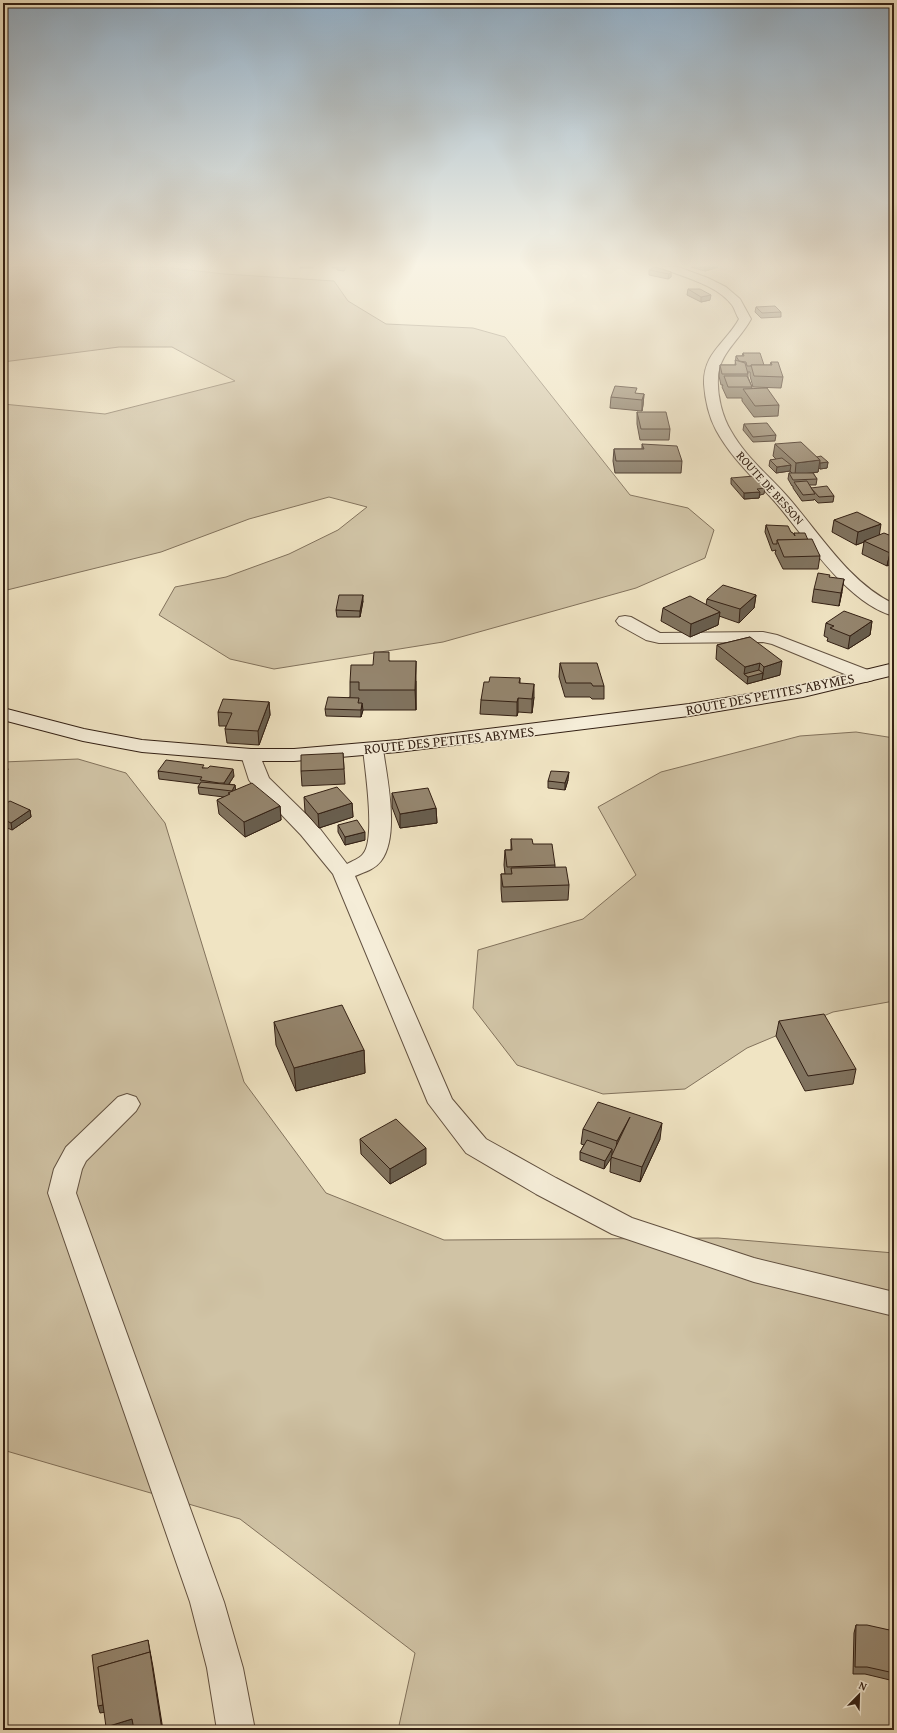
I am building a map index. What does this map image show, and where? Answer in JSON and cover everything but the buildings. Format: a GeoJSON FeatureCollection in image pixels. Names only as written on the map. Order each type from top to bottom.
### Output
{"type":"FeatureCollection","features":[{"type":"Feature","properties":{"kind":"street","name":"ROUTE DE BESSON"},"geometry":{"type":"LineString","coordinates":[[722,348],[718,352],[713,362],[710,379],[716,411],[723,429],[738,453],[791,510],[834,564],[874,600],[894,611]]}},
{"type":"Feature","properties":{"kind":"street"},"geometry":{"type":"LineString","coordinates":[[625,621],[652,636],[659,638],[763,637],[777,640],[866,676]]}},
{"type":"Feature","properties":{"kind":"street","name":"ROUTE DES PETITES ABYMES"},"geometry":{"type":"LineString","coordinates":[[3,714],[83,735],[142,746],[251,755],[294,755],[373,749],[606,722],[689,710],[803,690],[894,670]]}},
{"type":"Feature","properties":{"kind":"street"},"geometry":{"type":"LineString","coordinates":[[343,873],[374,857],[380,842],[379,809],[373,749]]}},
{"type":"Feature","properties":{"kind":"street"},"geometry":{"type":"LineString","coordinates":[[251,755],[259,780],[309,830],[343,873],[441,1103],[476,1146],[546,1186],[622,1226],[754,1270],[894,1304]]}},
{"type":"Feature","properties":{"kind":"street"},"geometry":{"type":"LineString","coordinates":[[127,1104],[76,1154],[68,1169],[62,1193],[207,1602],[225,1668],[236,1730]]}},
{"type":"Feature","properties":{"kind":"shaded area"},"geometry":{"type":"Polygon","coordinates":[[[3,348],[112,348],[3,362],[3,348]]]}},
{"type":"Feature","properties":{"kind":"shaded area"},"geometry":{"type":"Polygon","coordinates":[[[174,348],[514,348],[630,495],[688,508],[714,530],[705,558],[636,588],[443,642],[274,669],[230,659],[159,615],[175,587],[226,577],[289,554],[338,530],[367,507],[329,497],[249,519],[161,552],[3,591],[3,404],[105,414],[235,381],[174,348]]]}},
{"type":"Feature","properties":{"kind":"shaded area"},"geometry":{"type":"Polygon","coordinates":[[[856,732],[894,738],[894,1001],[833,1012],[747,1048],[685,1089],[603,1094],[517,1065],[473,1008],[478,950],[583,919],[636,875],[598,807],[661,772],[800,736],[856,732]]]}},
{"type":"Feature","properties":{"kind":"shaded area"},"geometry":{"type":"Polygon","coordinates":[[[78,759],[126,773],[165,823],[244,1082],[326,1193],[444,1240],[718,1238],[894,1253],[894,1730],[398,1730],[415,1653],[240,1519],[3,1450],[3,762],[78,759]]]}}]}
